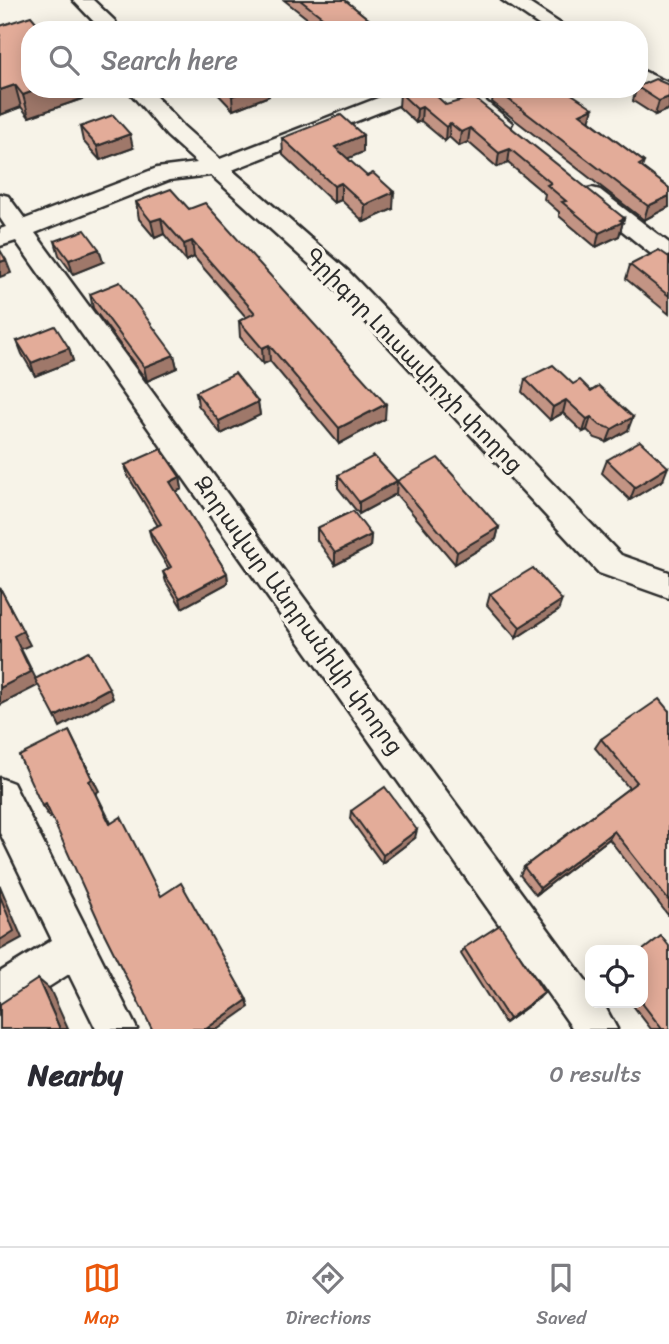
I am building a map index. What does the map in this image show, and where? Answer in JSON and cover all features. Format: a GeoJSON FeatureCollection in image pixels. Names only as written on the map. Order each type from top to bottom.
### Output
{"type":"FeatureCollection","features":[{"type":"Feature","properties":{"kind":"street"},"geometry":{"type":"LineString","coordinates":[[82,0],[103,21]]}},
{"type":"Feature","properties":{"kind":"street"},"geometry":{"type":"LineString","coordinates":[[511,0],[545,21]]}},
{"type":"Feature","properties":{"kind":"street"},"geometry":{"type":"LineString","coordinates":[[648,80],[669,92]]}},
{"type":"Feature","properties":{"kind":"street","name":"Գրիգոր Լուսավորչի փողոց"},"geometry":{"type":"LineString","coordinates":[[145,98],[175,131],[339,277],[610,564],[669,585]]}},
{"type":"Feature","properties":{"kind":"street"},"geometry":{"type":"LineString","coordinates":[[11,234],[165,173],[216,168],[398,98]]}},
{"type":"Feature","properties":{"kind":"street"},"geometry":{"type":"LineString","coordinates":[[469,98],[521,139]]}},
{"type":"Feature","properties":{"kind":"street"},"geometry":{"type":"LineString","coordinates":[[574,181],[669,255]]}},
{"type":"Feature","properties":{"kind":"street","name":"Զորավար Անդրանիկի փողոց"},"geometry":{"type":"LineString","coordinates":[[0,201],[11,234],[597,1029]]}},
{"type":"Feature","properties":{"kind":"street"},"geometry":{"type":"LineString","coordinates":[[0,795],[117,1029]]}},
{"type":"Feature","properties":{"kind":"street"},"geometry":{"type":"LineString","coordinates":[[0,995],[75,948]]}},
{"type":"Feature","properties":{"kind":"building"},"geometry":{"type":"Polygon","coordinates":[[[300,0],[345,0],[371,21],[327,21],[300,0]]]}},
{"type":"Feature","properties":{"kind":"building"},"geometry":{"type":"Polygon","coordinates":[[[31,16],[35,21],[21,21],[21,92],[15,85],[0,90],[0,26],[31,16]]]}},
{"type":"Feature","properties":{"kind":"building"},"geometry":{"type":"Polygon","coordinates":[[[655,79],[669,85],[669,97],[659,101],[648,94],[648,82],[655,79]]]}},
{"type":"Feature","properties":{"kind":"building"},"geometry":{"type":"Polygon","coordinates":[[[405,98],[439,98],[446,105],[474,98],[624,218],[620,220],[623,222],[599,233],[562,202],[566,201],[547,185],[551,183],[510,149],[499,153],[470,128],[461,132],[450,123],[446,127],[422,107],[417,109],[405,98]]]}},
{"type":"Feature","properties":{"kind":"building"},"geometry":{"type":"Polygon","coordinates":[[[507,98],[578,98],[593,108],[580,114],[644,162],[639,165],[669,188],[669,196],[648,206],[507,98]]]}},
{"type":"Feature","properties":{"kind":"building"},"geometry":{"type":"Polygon","coordinates":[[[113,115],[130,134],[97,146],[80,127],[113,115]]]}},
{"type":"Feature","properties":{"kind":"building"},"geometry":{"type":"Polygon","coordinates":[[[341,115],[363,135],[335,147],[367,176],[373,173],[394,192],[365,205],[341,183],[334,186],[282,138],[341,115]]]}},
{"type":"Feature","properties":{"kind":"building"},"geometry":{"type":"Polygon","coordinates":[[[171,189],[189,209],[205,203],[386,404],[339,428],[269,345],[262,348],[239,321],[255,313],[192,241],[184,244],[161,218],[151,221],[136,202],[171,189]]]}},
{"type":"Feature","properties":{"kind":"building"},"geometry":{"type":"Polygon","coordinates":[[[85,230],[99,249],[69,260],[55,241],[85,230]]]}},
{"type":"Feature","properties":{"kind":"building"},"geometry":{"type":"Polygon","coordinates":[[[0,250],[6,260],[0,262],[0,250]]]}},
{"type":"Feature","properties":{"kind":"building"},"geometry":{"type":"Polygon","coordinates":[[[659,250],[669,257],[669,296],[630,265],[659,250]]]}},
{"type":"Feature","properties":{"kind":"building"},"geometry":{"type":"Polygon","coordinates":[[[120,282],[174,355],[144,367],[90,294],[120,282]]]}},
{"type":"Feature","properties":{"kind":"building"},"geometry":{"type":"Polygon","coordinates":[[[55,326],[69,348],[31,363],[17,341],[55,326]]]}},
{"type":"Feature","properties":{"kind":"building"},"geometry":{"type":"Polygon","coordinates":[[[553,365],[573,384],[580,380],[591,391],[599,386],[633,417],[612,429],[600,425],[591,417],[587,419],[566,400],[553,407],[525,379],[553,365]]]}},
{"type":"Feature","properties":{"kind":"building"},"geometry":{"type":"Polygon","coordinates":[[[235,373],[258,402],[219,421],[196,392],[235,373]]]}},
{"type":"Feature","properties":{"kind":"building"},"geometry":{"type":"Polygon","coordinates":[[[640,441],[668,467],[635,487],[607,460],[640,441]]]}},
{"type":"Feature","properties":{"kind":"building"},"geometry":{"type":"Polygon","coordinates":[[[161,449],[180,477],[170,482],[227,573],[180,598],[163,572],[171,567],[149,530],[161,524],[125,465],[161,449]]]}},
{"type":"Feature","properties":{"kind":"building"},"geometry":{"type":"Polygon","coordinates":[[[374,456],[397,481],[359,502],[338,475],[374,456]]]}},
{"type":"Feature","properties":{"kind":"building"},"geometry":{"type":"Polygon","coordinates":[[[438,458],[499,527],[457,552],[397,481],[438,458]]]}},
{"type":"Feature","properties":{"kind":"building"},"geometry":{"type":"Polygon","coordinates":[[[353,511],[371,535],[335,553],[317,528],[353,511]]]}},
{"type":"Feature","properties":{"kind":"building"},"geometry":{"type":"Polygon","coordinates":[[[533,568],[562,600],[520,627],[490,594],[533,568]]]}},
{"type":"Feature","properties":{"kind":"building"},"geometry":{"type":"Polygon","coordinates":[[[0,588],[23,631],[14,636],[31,672],[0,688],[0,588]]]}},
{"type":"Feature","properties":{"kind":"building"},"geometry":{"type":"Polygon","coordinates":[[[88,651],[109,688],[55,717],[35,679],[88,651]]]}},
{"type":"Feature","properties":{"kind":"building"},"geometry":{"type":"Polygon","coordinates":[[[659,699],[669,711],[669,901],[614,831],[540,888],[524,867],[637,782],[601,739],[659,699]]]}},
{"type":"Feature","properties":{"kind":"building"},"geometry":{"type":"Polygon","coordinates":[[[69,731],[110,824],[121,817],[161,896],[181,883],[247,1000],[206,1029],[152,1029],[104,933],[46,804],[42,806],[19,756],[69,731]]]}},
{"type":"Feature","properties":{"kind":"building"},"geometry":{"type":"Polygon","coordinates":[[[385,787],[417,830],[383,855],[351,811],[385,787]]]}},
{"type":"Feature","properties":{"kind":"building"},"geometry":{"type":"Polygon","coordinates":[[[0,896],[14,931],[0,940],[0,896]]]}},
{"type":"Feature","properties":{"kind":"building"},"geometry":{"type":"Polygon","coordinates":[[[500,925],[544,993],[509,1019],[464,948],[500,925]]]}},
{"type":"Feature","properties":{"kind":"building"},"geometry":{"type":"Polygon","coordinates":[[[661,936],[669,946],[669,1029],[662,1029],[646,1008],[648,1008],[648,946],[661,936]]]}},
{"type":"Feature","properties":{"kind":"building"},"geometry":{"type":"Polygon","coordinates":[[[38,979],[60,1029],[0,1029],[0,1004],[38,979]]]}}]}
